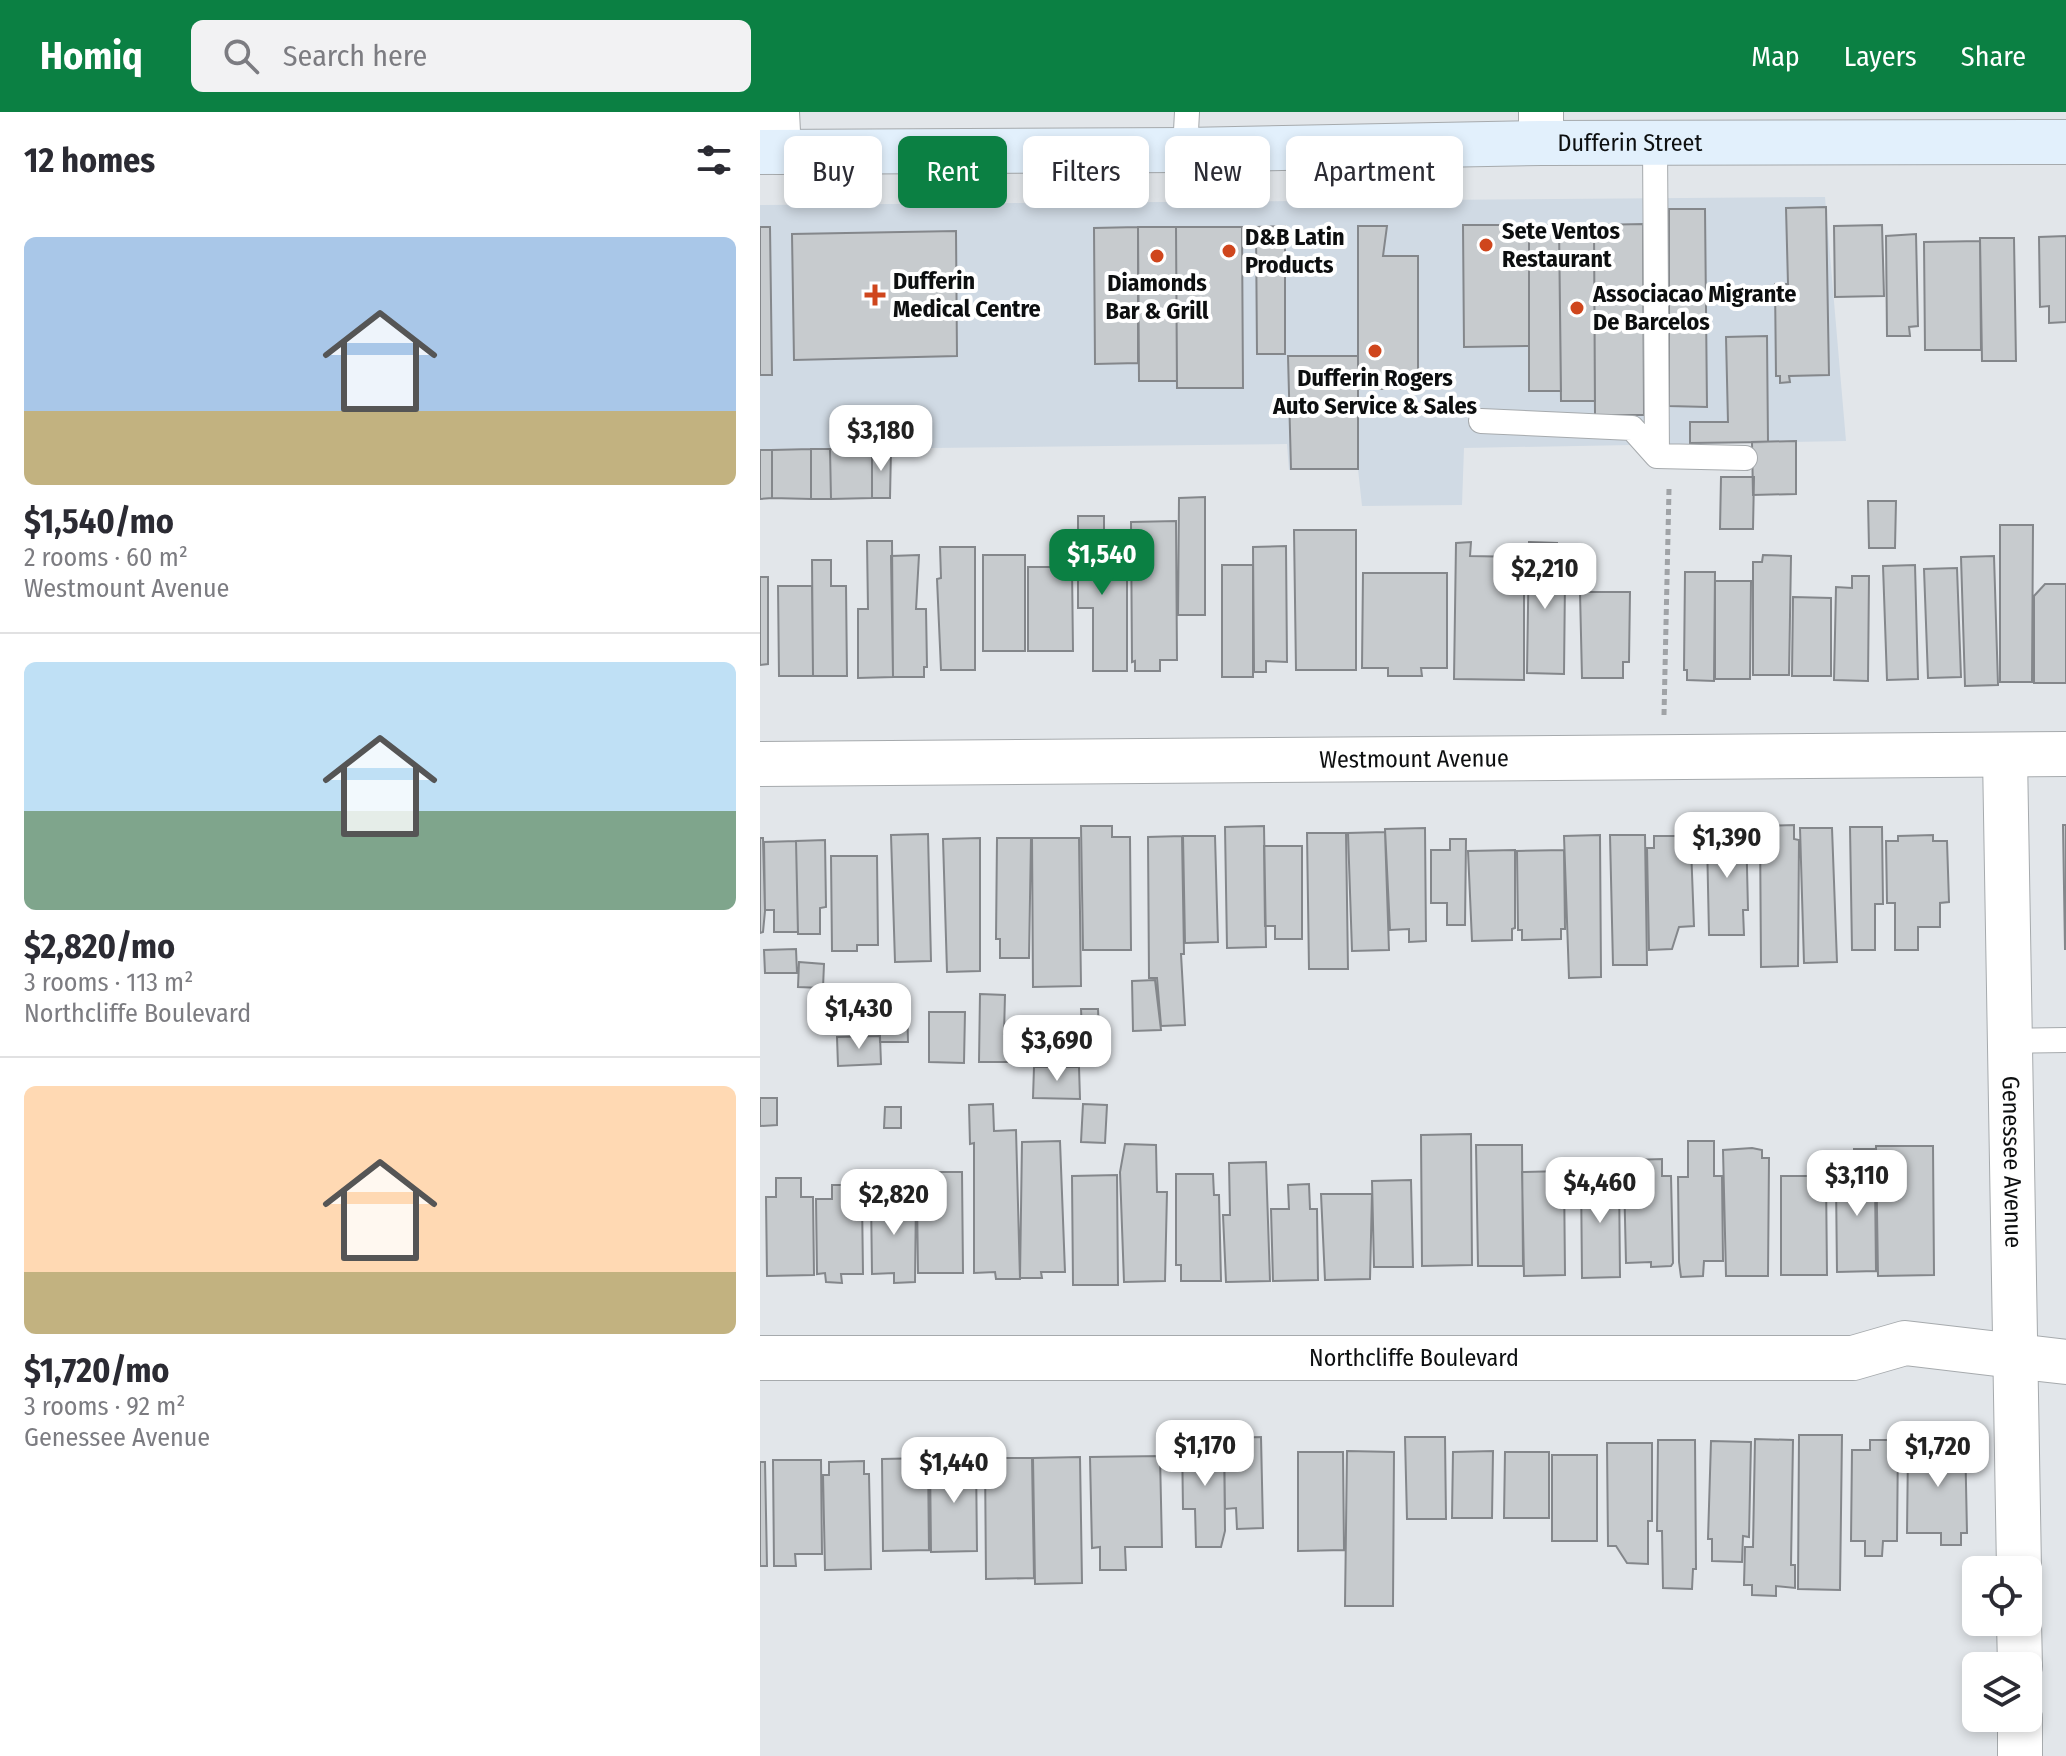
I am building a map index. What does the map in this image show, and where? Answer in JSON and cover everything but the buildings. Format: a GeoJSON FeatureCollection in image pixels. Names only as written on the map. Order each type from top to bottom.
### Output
{"type":"FeatureCollection","features":[{"type":"Feature","properties":{"kind":"main road","name":"Dufferin Street"},"geometry":{"type":"LineString","coordinates":[[772,139],[1541,128],[1655,143],[2066,142]]}},
{"type":"Feature","properties":{"kind":"street","name":"Westmount Avenue"},"geometry":{"type":"LineString","coordinates":[[760,764],[2066,754]]}},
{"type":"Feature","properties":{"kind":"street","name":"Genessee Avenue"},"geometry":{"type":"LineString","coordinates":[[2005,756],[2019,1556]]}},
{"type":"Feature","properties":{"kind":"street","name":"Northcliffe Boulevard"},"geometry":{"type":"LineString","coordinates":[[760,1358],[1853,1358],[1905,1343],[2066,1362]]}},
{"type":"Feature","properties":{"kind":"street"},"geometry":{"type":"LineString","coordinates":[[2020,1732],[2020,1756]]}},
{"type":"Feature","properties":{"kind":"lane"},"geometry":{"type":"LineString","coordinates":[[1655,143],[1663,457]]}},
{"type":"Feature","properties":{"kind":"lane"},"geometry":{"type":"LineString","coordinates":[[1481,421],[1632,428],[1663,457],[1745,458]]}},
{"type":"Feature","properties":{"kind":"lane"},"geometry":{"type":"LineString","coordinates":[[2009,1041],[2066,1040]]}},
{"type":"Feature","properties":{"kind":"path"},"geometry":{"type":"LineString","coordinates":[[1663,457],[1664,724]]}},
{"type":"Feature","properties":{"kind":"shaded area"},"geometry":{"type":"Polygon","coordinates":[[[1825,197],[1846,441],[1464,448],[1462,505],[1362,506],[1358,469],[1289,470],[1287,444],[760,450],[760,205],[784,205],[784,208],[882,208],[882,204],[898,204],[898,208],[1007,208],[1007,203],[1023,203],[1023,208],[1149,208],[1149,202],[1165,202],[1165,208],[1270,208],[1270,201],[1286,201],[1286,208],[1463,208],[1463,200],[1825,197]]]}},
{"type":"Feature","properties":{"kind":"place","name":"Sete Ventos Restaurant"},"geometry":{"type":"Point","coordinates":[1486,245]}},
{"type":"Feature","properties":{"kind":"place","name":"D&B Latin Products"},"geometry":{"type":"Point","coordinates":[1229,251]}},
{"type":"Feature","properties":{"kind":"place","name":"Diamonds Bar & Grill"},"geometry":{"type":"Point","coordinates":[1157,256]}},
{"type":"Feature","properties":{"kind":"place","name":"Dufferin Medical Centre"},"geometry":{"type":"Point","coordinates":[875,295]}},
{"type":"Feature","properties":{"kind":"place","name":"Associacao Migrante De Barcelos"},"geometry":{"type":"Point","coordinates":[1577,308]}},
{"type":"Feature","properties":{"kind":"place","name":"Dufferin Rogers Auto Service & Sales"},"geometry":{"type":"Point","coordinates":[1375,351]}}]}
